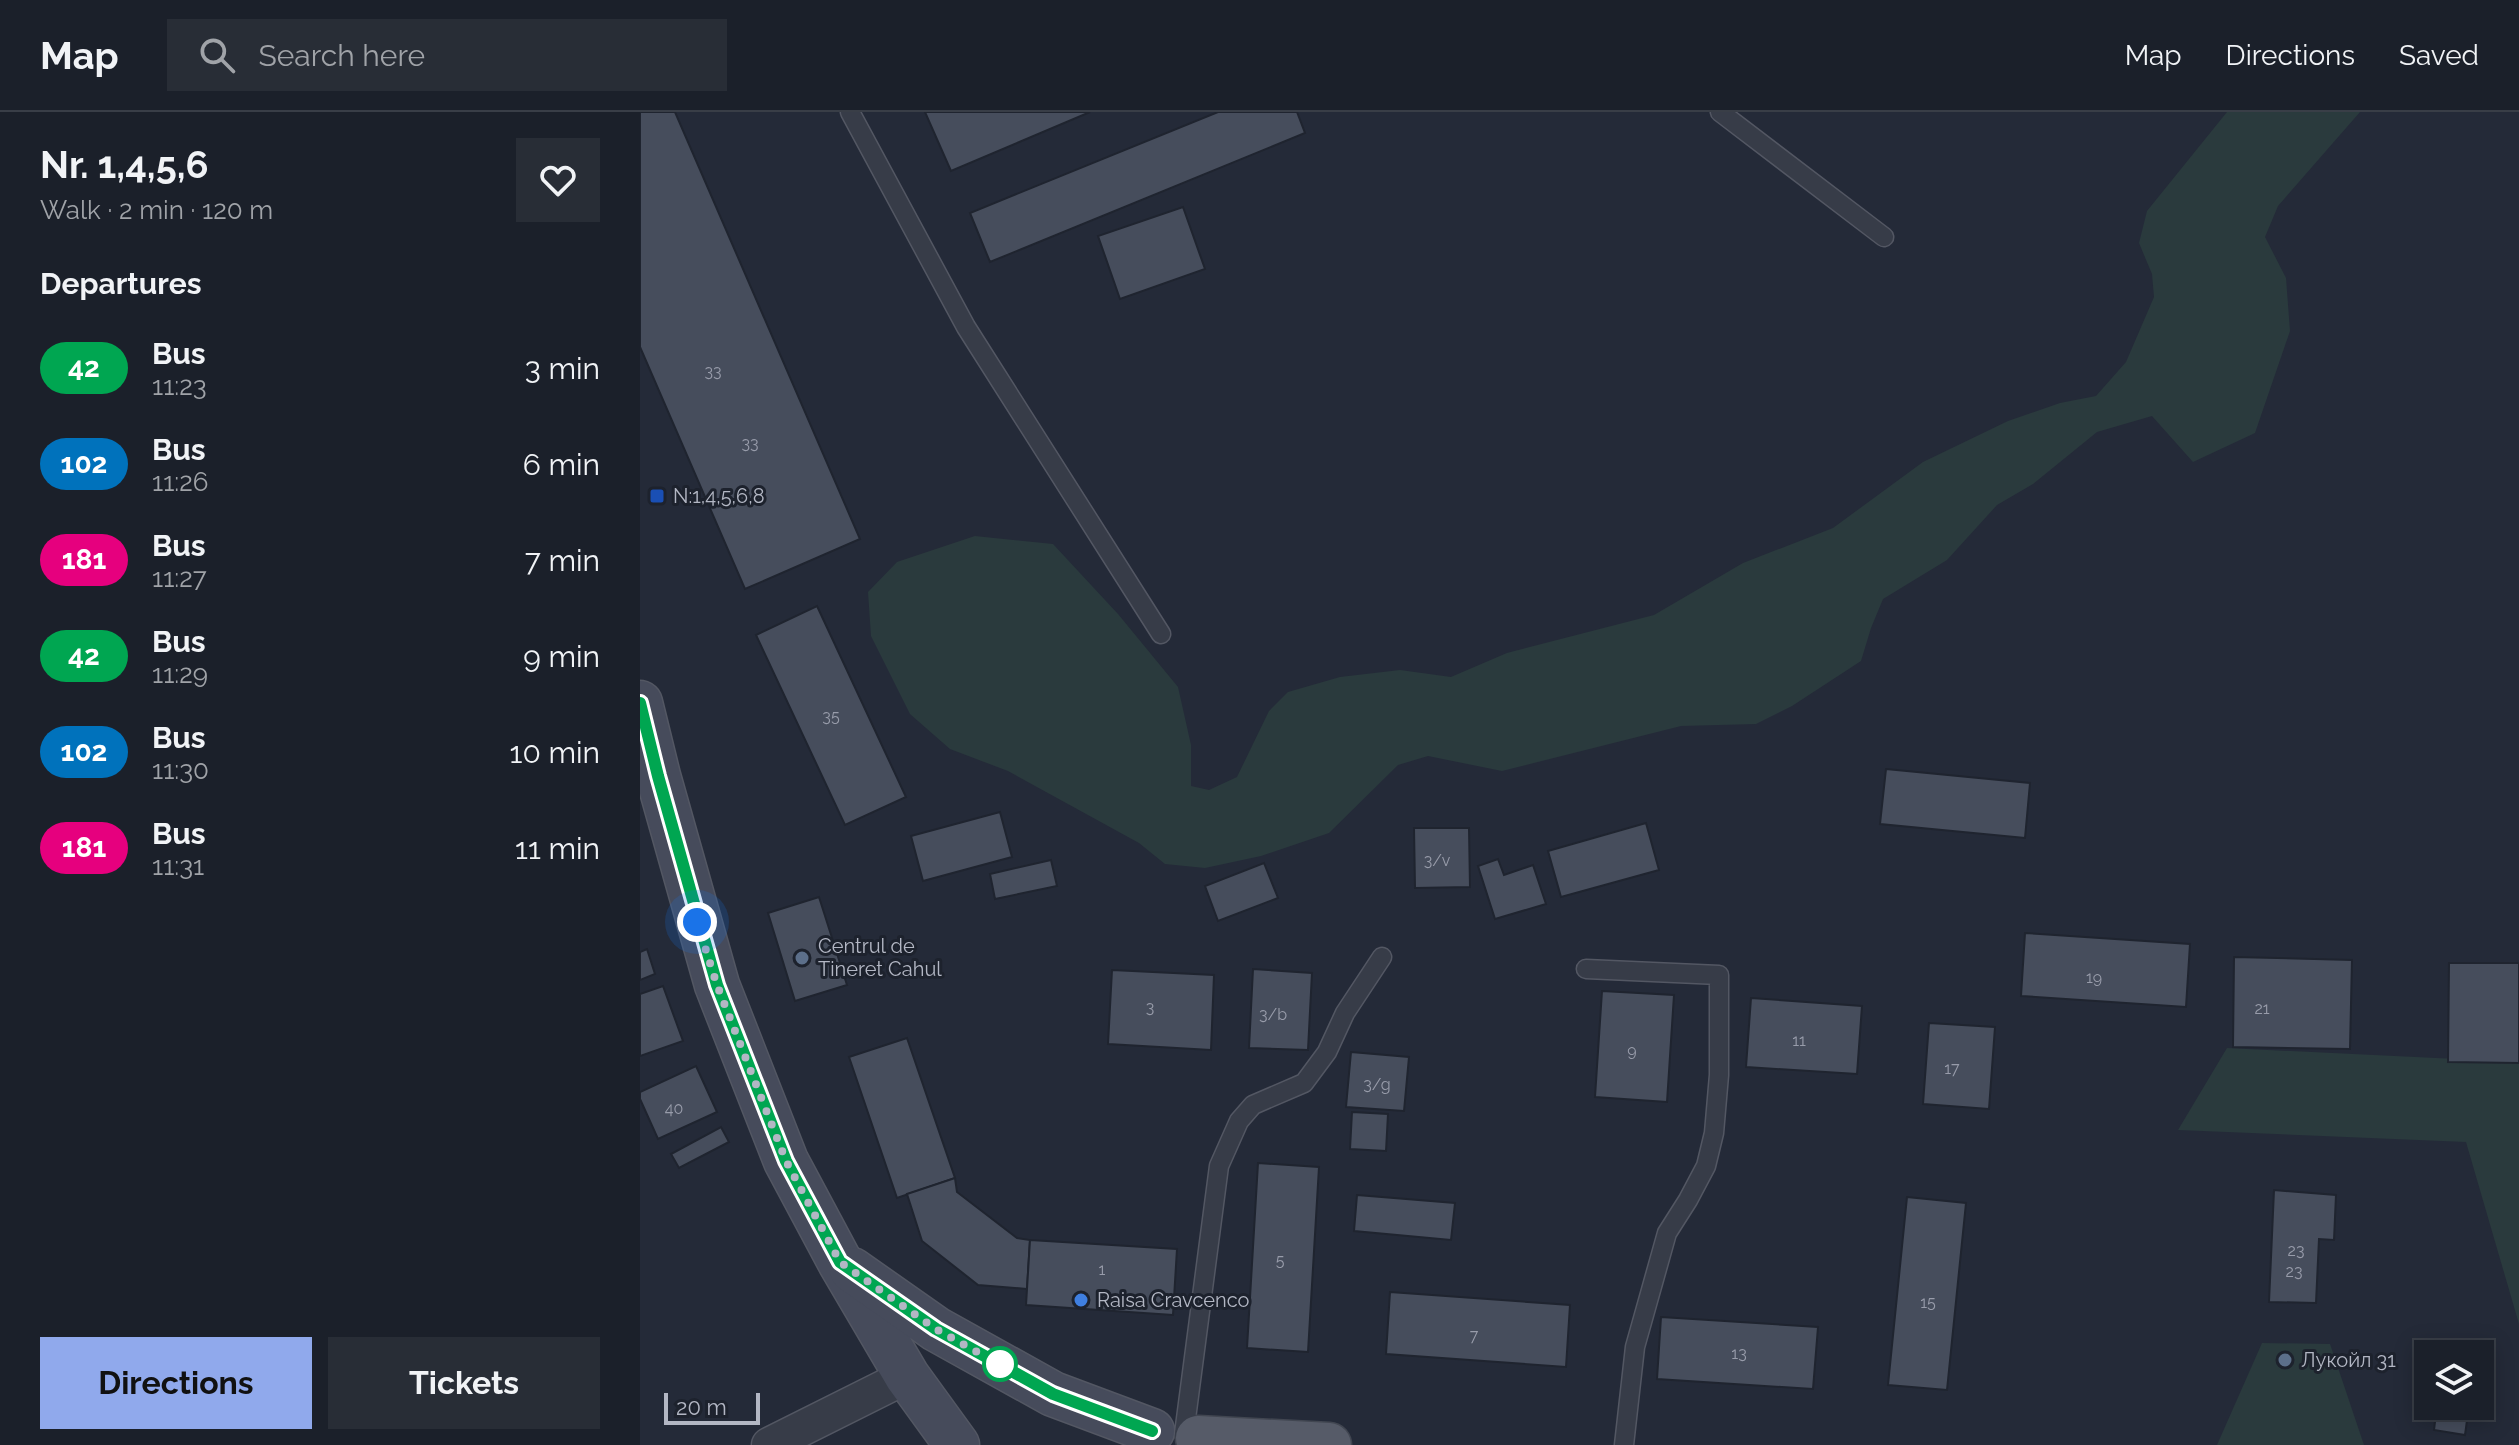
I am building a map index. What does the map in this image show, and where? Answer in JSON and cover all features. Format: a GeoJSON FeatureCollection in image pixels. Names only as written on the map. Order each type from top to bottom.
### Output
{"type":"FeatureCollection","features":[{"type":"Feature","properties":{"kind":"main road"},"geometry":{"type":"LineString","coordinates":[[640,703],[717,985],[786,1161],[840,1262],[907,1376],[957,1445]]}},
{"type":"Feature","properties":{"kind":"main road"},"geometry":{"type":"LineString","coordinates":[[840,1262],[936,1329],[1040,1387],[1187,1437]]}},
{"type":"Feature","properties":{"kind":"main road"},"geometry":{"type":"LineString","coordinates":[[1103,1445],[1134,1434],[1329,1445]]}},
{"type":"Feature","properties":{"kind":"street"},"geometry":{"type":"LineString","coordinates":[[769,1445],[907,1376]]}},
{"type":"Feature","properties":{"kind":"lane"},"geometry":{"type":"LineString","coordinates":[[850,112],[966,327],[1161,634]]}},
{"type":"Feature","properties":{"kind":"lane"},"geometry":{"type":"LineString","coordinates":[[1720,112],[1884,237]]}},
{"type":"Feature","properties":{"kind":"lane"},"geometry":{"type":"LineString","coordinates":[[1187,1437],[1219,1166],[1229,1140],[1239,1121],[1253,1105],[1304,1083],[1327,1052],[1345,1013],[1382,957]]}},
{"type":"Feature","properties":{"kind":"lane"},"geometry":{"type":"LineString","coordinates":[[1586,969],[1719,975],[1719,1075],[1714,1133],[1706,1166],[1667,1233],[1635,1347],[1624,1445]]}},
{"type":"Feature","properties":{"kind":"shaded area"},"geometry":{"type":"Polygon","coordinates":[[[2227,112],[2360,112],[2278,206],[2265,237],[2286,278],[2290,331],[2255,433],[2193,462],[2152,416],[2097,432],[2033,484],[1997,505],[1947,560],[1883,599],[1861,661],[1792,706],[1756,724],[1681,726],[1502,771],[1428,756],[1398,765],[1329,833],[1261,856],[1205,868],[1165,864],[1139,843],[1008,771],[950,749],[910,714],[871,636],[868,592],[897,562],[975,536],[1053,544],[1118,614],[1178,687],[1191,745],[1191,786],[1209,790],[1237,777],[1269,711],[1288,692],[1340,677],[1400,670],[1451,677],[1507,653],[1654,615],[1743,563],[1833,528],[1923,462],[2008,421],[2060,403],[2096,396],[2126,362],[2154,297],[2152,274],[2139,243],[2147,211],[2227,112]]]}},
{"type":"Feature","properties":{"kind":"shaded area"},"geometry":{"type":"Polygon","coordinates":[[[2227,1048],[2519,1062],[2519,1324],[2466,1142],[2178,1130],[2227,1048]]]}},
{"type":"Feature","properties":{"kind":"shaded area"},"geometry":{"type":"Polygon","coordinates":[[[2262,1343],[2330,1344],[2364,1445],[2217,1445],[2262,1343]]]}},
{"type":"Feature","properties":{"kind":"building"},"geometry":{"type":"Polygon","coordinates":[[[640,112],[675,112],[860,539],[745,589],[640,347],[640,112]]]}},
{"type":"Feature","properties":{"kind":"building"},"geometry":{"type":"Polygon","coordinates":[[[925,112],[1090,112],[951,171],[925,112]]]}},
{"type":"Feature","properties":{"kind":"building"},"geometry":{"type":"Polygon","coordinates":[[[1218,112],[1297,112],[1305,133],[990,262],[970,213],[1218,112]]]}},
{"type":"Feature","properties":{"kind":"building"},"geometry":{"type":"Polygon","coordinates":[[[1183,207],[1205,269],[1120,299],[1098,236],[1183,207]]]}},
{"type":"Feature","properties":{"kind":"building"},"geometry":{"type":"Polygon","coordinates":[[[817,606],[906,797],[845,825],[756,635],[817,606]]]}},
{"type":"Feature","properties":{"kind":"building"},"geometry":{"type":"Polygon","coordinates":[[[1886,769],[2030,783],[2025,838],[1880,824],[1886,769]]]}},
{"type":"Feature","properties":{"kind":"building"},"geometry":{"type":"Polygon","coordinates":[[[1000,812],[1012,857],[923,881],[911,836],[1000,812]]]}},
{"type":"Feature","properties":{"kind":"building"},"geometry":{"type":"Polygon","coordinates":[[[1646,823],[1659,870],[1561,897],[1548,851],[1646,823]]]}},
{"type":"Feature","properties":{"kind":"building"},"geometry":{"type":"Polygon","coordinates":[[[1414,828],[1469,828],[1470,887],[1415,888],[1414,828]]]}},
{"type":"Feature","properties":{"kind":"building"},"geometry":{"type":"Polygon","coordinates":[[[1498,859],[1504,875],[1533,865],[1546,904],[1495,919],[1478,866],[1498,859]]]}},
{"type":"Feature","properties":{"kind":"building"},"geometry":{"type":"Polygon","coordinates":[[[1051,860],[1057,886],[995,899],[990,874],[1051,860]]]}},
{"type":"Feature","properties":{"kind":"building"},"geometry":{"type":"Polygon","coordinates":[[[1264,863],[1278,898],[1218,921],[1205,886],[1264,863]]]}},
{"type":"Feature","properties":{"kind":"building"},"geometry":{"type":"Polygon","coordinates":[[[819,897],[847,985],[795,1001],[768,913],[819,897]]]}},
{"type":"Feature","properties":{"kind":"building"},"geometry":{"type":"Polygon","coordinates":[[[2025,933],[2190,944],[2186,1007],[2021,996],[2025,933]]]}},
{"type":"Feature","properties":{"kind":"building"},"geometry":{"type":"Polygon","coordinates":[[[647,949],[655,974],[640,980],[640,952],[647,949]]]}},
{"type":"Feature","properties":{"kind":"building"},"geometry":{"type":"Polygon","coordinates":[[[2234,957],[2352,960],[2350,1049],[2233,1047],[2234,957]]]}},
{"type":"Feature","properties":{"kind":"building"},"geometry":{"type":"Polygon","coordinates":[[[2449,963],[2519,963],[2519,1063],[2448,1062],[2449,963]]]}},
{"type":"Feature","properties":{"kind":"building"},"geometry":{"type":"Polygon","coordinates":[[[1253,969],[1312,973],[1308,1050],[1249,1048],[1253,969]]]}},
{"type":"Feature","properties":{"kind":"building"},"geometry":{"type":"Polygon","coordinates":[[[1112,970],[1214,975],[1211,1050],[1108,1044],[1112,970]]]}},
{"type":"Feature","properties":{"kind":"building"},"geometry":{"type":"Polygon","coordinates":[[[663,986],[683,1041],[640,1056],[640,994],[663,986]]]}},
{"type":"Feature","properties":{"kind":"building"},"geometry":{"type":"Polygon","coordinates":[[[1602,991],[1674,995],[1667,1102],[1595,1097],[1602,991]]]}},
{"type":"Feature","properties":{"kind":"building"},"geometry":{"type":"Polygon","coordinates":[[[1751,998],[1862,1006],[1857,1074],[1746,1067],[1751,998]]]}},
{"type":"Feature","properties":{"kind":"building"},"geometry":{"type":"Polygon","coordinates":[[[1929,1023],[1995,1027],[1989,1109],[1923,1104],[1929,1023]]]}},
{"type":"Feature","properties":{"kind":"building"},"geometry":{"type":"Polygon","coordinates":[[[907,1038],[955,1178],[897,1198],[849,1057],[907,1038]]]}},
{"type":"Feature","properties":{"kind":"building"},"geometry":{"type":"Polygon","coordinates":[[[1351,1052],[1409,1057],[1404,1111],[1346,1107],[1351,1052]]]}},
{"type":"Feature","properties":{"kind":"building"},"geometry":{"type":"Polygon","coordinates":[[[696,1066],[717,1112],[658,1139],[640,1099],[640,1092],[696,1066]]]}},
{"type":"Feature","properties":{"kind":"building"},"geometry":{"type":"Polygon","coordinates":[[[1352,1112],[1388,1114],[1386,1151],[1350,1149],[1352,1112]]]}},
{"type":"Feature","properties":{"kind":"building"},"geometry":{"type":"Polygon","coordinates":[[[721,1127],[729,1142],[679,1168],[671,1154],[721,1127]]]}},
{"type":"Feature","properties":{"kind":"building"},"geometry":{"type":"Polygon","coordinates":[[[1258,1163],[1319,1167],[1308,1352],[1247,1348],[1258,1163]]]}},
{"type":"Feature","properties":{"kind":"building"},"geometry":{"type":"Polygon","coordinates":[[[955,1178],[957,1192],[1017,1238],[1030,1240],[1027,1289],[978,1285],[922,1241],[907,1194],[955,1178]]]}},
{"type":"Feature","properties":{"kind":"building"},"geometry":{"type":"Polygon","coordinates":[[[2274,1190],[2336,1195],[2334,1240],[2319,1239],[2316,1303],[2269,1302],[2274,1190]]]}},
{"type":"Feature","properties":{"kind":"building"},"geometry":{"type":"Polygon","coordinates":[[[1357,1195],[1455,1203],[1451,1240],[1354,1231],[1357,1195]]]}},
{"type":"Feature","properties":{"kind":"building"},"geometry":{"type":"Polygon","coordinates":[[[1907,1197],[1966,1203],[1947,1390],[1888,1385],[1907,1197]]]}},
{"type":"Feature","properties":{"kind":"building"},"geometry":{"type":"Polygon","coordinates":[[[1030,1240],[1177,1249],[1173,1315],[1026,1305],[1030,1240]]]}},
{"type":"Feature","properties":{"kind":"building"},"geometry":{"type":"Polygon","coordinates":[[[1390,1292],[1570,1305],[1566,1367],[1386,1354],[1390,1292]]]}},
{"type":"Feature","properties":{"kind":"building"},"geometry":{"type":"Polygon","coordinates":[[[1661,1317],[1818,1327],[1813,1389],[1657,1379],[1661,1317]]]}},
{"type":"Feature","properties":{"kind":"building"},"geometry":{"type":"Polygon","coordinates":[[[2435,1420],[2467,1420],[2465,1435],[2434,1430],[2435,1420]]]}},
{"type":"Feature","properties":{"kind":"bus line","name":"42"},"geometry":{"type":"LineString","coordinates":[[640,703],[697,922],[717,985],[786,1161],[840,1262],[936,1329],[1053,1394],[1152,1431]]}},
{"type":"Feature","properties":{"kind":"place","name":"N:1,4,5,6,8"},"geometry":{"type":"Point","coordinates":[657,496]}},
{"type":"Feature","properties":{"kind":"place","name":"Centrul de Tineret Cahul"},"geometry":{"type":"Point","coordinates":[802,958]}},
{"type":"Feature","properties":{"kind":"place","name":"Raisa Cravcenco"},"geometry":{"type":"Point","coordinates":[1081,1300]}},
{"type":"Feature","properties":{"kind":"place","name":"Лукойл 31"},"geometry":{"type":"Point","coordinates":[2285,1360]}},
{"type":"Feature","properties":{"kind":"route"},"geometry":{"type":"LineString","coordinates":[[697,922],[717,985],[786,1161],[840,1262],[936,1329],[1006,1368],[1000,1364]]}}]}
